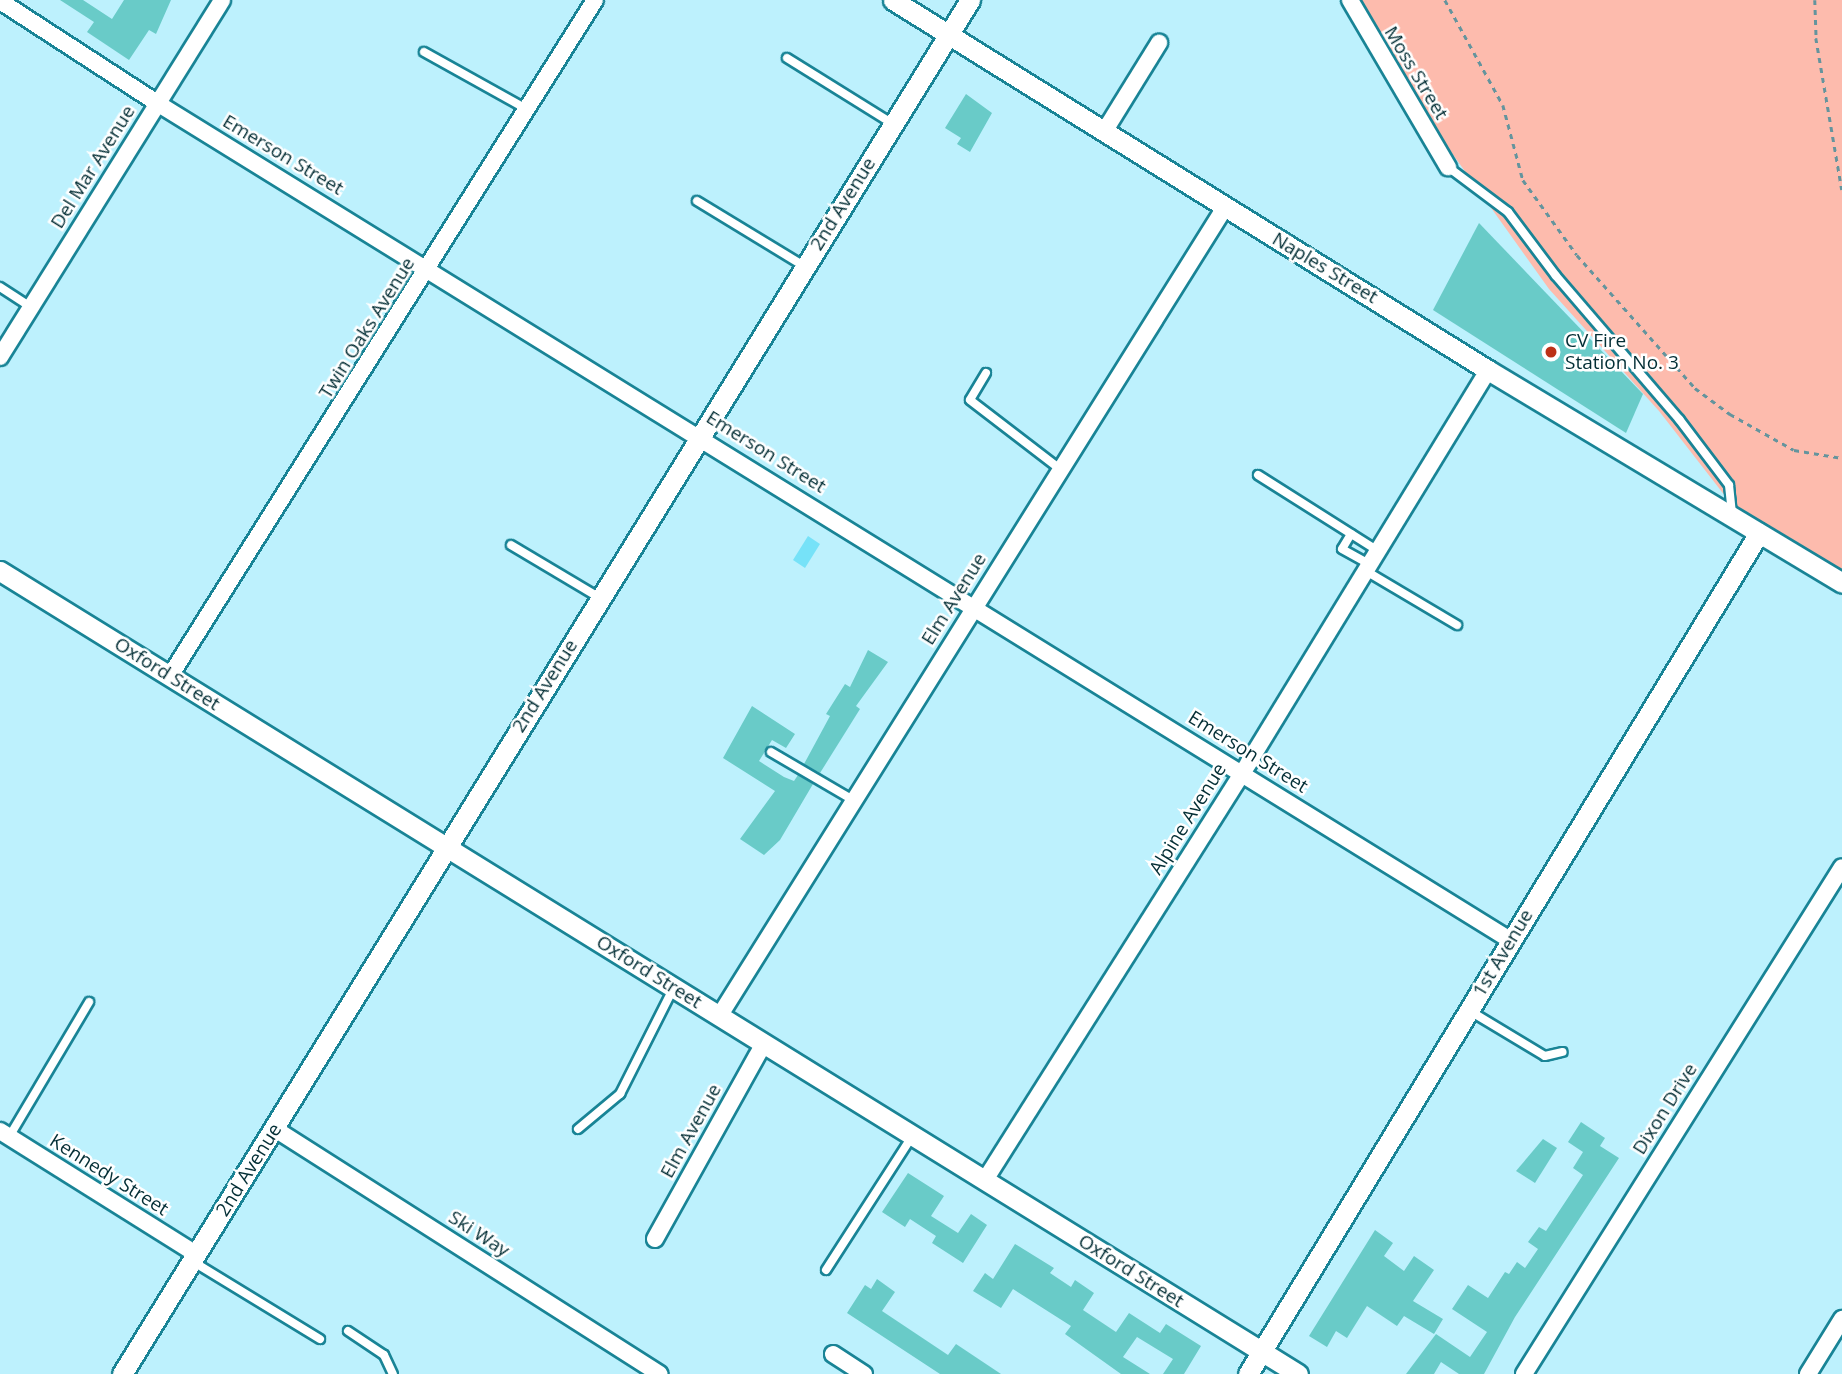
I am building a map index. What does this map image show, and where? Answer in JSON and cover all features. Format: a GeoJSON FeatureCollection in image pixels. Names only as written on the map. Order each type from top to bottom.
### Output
{"type":"FeatureCollection","features":[{"type":"Feature","properties":{"kind":"street","name":"Del Mar Avenue"},"geometry":{"type":"LineString","coordinates":[[0,357],[222,0]]}},
{"type":"Feature","properties":{"kind":"street","name":"Twin Oaks Avenue"},"geometry":{"type":"LineString","coordinates":[[170,676],[429,269],[595,0]]}},
{"type":"Feature","properties":{"kind":"street","name":"Naples Street"},"geometry":{"type":"LineString","coordinates":[[893,0],[1488,370],[1842,583]]}},
{"type":"Feature","properties":{"kind":"street","name":"2nd Avenue"},"geometry":{"type":"LineString","coordinates":[[122,1374],[699,435],[970,0]]}},
{"type":"Feature","properties":{"kind":"street","name":"Moss Street"},"geometry":{"type":"LineString","coordinates":[[1350,0],[1448,167]]}},
{"type":"Feature","properties":{"kind":"street","name":"Emerson Street"},"geometry":{"type":"LineString","coordinates":[[0,1],[157,103],[699,435],[1510,940]]}},
{"type":"Feature","properties":{"kind":"street"},"geometry":{"type":"LineString","coordinates":[[1104,132],[1159,43]]}},
{"type":"Feature","properties":{"kind":"street","name":"Elm Avenue"},"geometry":{"type":"LineString","coordinates":[[720,1015],[973,606],[1225,207]]}},
{"type":"Feature","properties":{"kind":"street","name":"Alpine Avenue"},"geometry":{"type":"LineString","coordinates":[[985,1180],[1242,773],[1488,370]]}},
{"type":"Feature","properties":{"kind":"street","name":"1st Avenue"},"geometry":{"type":"LineString","coordinates":[[1248,1374],[1759,533]]}},
{"type":"Feature","properties":{"kind":"street","name":"Oxford Street"},"geometry":{"type":"LineString","coordinates":[[0,571],[1298,1374]]}},
{"type":"Feature","properties":{"kind":"street","name":"Dixon Drive"},"geometry":{"type":"LineString","coordinates":[[1524,1374],[1842,867]]}},
{"type":"Feature","properties":{"kind":"street","name":"Elm Avenue"},"geometry":{"type":"LineString","coordinates":[[655,1238],[764,1043]]}},
{"type":"Feature","properties":{"kind":"street","name":"Ski Way"},"geometry":{"type":"LineString","coordinates":[[275,1129],[660,1374]]}},
{"type":"Feature","properties":{"kind":"street","name":"Kennedy Street"},"geometry":{"type":"LineString","coordinates":[[5,1134],[194,1258]]}},
{"type":"Feature","properties":{"kind":"street"},"geometry":{"type":"LineString","coordinates":[[1808,1374],[1842,1319]]}},
{"type":"Feature","properties":{"kind":"street"},"geometry":{"type":"LineString","coordinates":[[833,1354],[864,1374]]}},
{"type":"Feature","properties":{"kind":"lane"},"geometry":{"type":"LineString","coordinates":[[424,52],[528,110]]}},
{"type":"Feature","properties":{"kind":"lane"},"geometry":{"type":"LineString","coordinates":[[787,58],[893,124]]}},
{"type":"Feature","properties":{"kind":"lane"},"geometry":{"type":"LineString","coordinates":[[1448,167],[1508,212],[1556,276],[1679,419],[1729,485],[1732,515]]}},
{"type":"Feature","properties":{"kind":"lane"},"geometry":{"type":"LineString","coordinates":[[697,201],[804,266]]}},
{"type":"Feature","properties":{"kind":"lane"},"geometry":{"type":"LineString","coordinates":[[0,287],[31,307]]}},
{"type":"Feature","properties":{"kind":"lane"},"geometry":{"type":"LineString","coordinates":[[986,373],[970,400],[1060,469]]}},
{"type":"Feature","properties":{"kind":"lane"},"geometry":{"type":"LineString","coordinates":[[1258,475],[1351,534],[1371,562]]}},
{"type":"Feature","properties":{"kind":"lane"},"geometry":{"type":"LineString","coordinates":[[1351,534],[1342,549],[1371,562],[1457,625]]}},
{"type":"Feature","properties":{"kind":"lane"},"geometry":{"type":"LineString","coordinates":[[511,545],[600,598]]}},
{"type":"Feature","properties":{"kind":"lane"},"geometry":{"type":"LineString","coordinates":[[771,752],[853,800]]}},
{"type":"Feature","properties":{"kind":"lane"},"geometry":{"type":"LineString","coordinates":[[578,1129],[621,1094],[674,987]]}},
{"type":"Feature","properties":{"kind":"lane"},"geometry":{"type":"LineString","coordinates":[[5,1134],[89,1002]]}},
{"type":"Feature","properties":{"kind":"lane"},"geometry":{"type":"LineString","coordinates":[[1469,1010],[1545,1056],[1563,1052]]}},
{"type":"Feature","properties":{"kind":"lane"},"geometry":{"type":"LineString","coordinates":[[827,1270],[913,1135]]}},
{"type":"Feature","properties":{"kind":"lane"},"geometry":{"type":"LineString","coordinates":[[194,1258],[320,1339]]}},
{"type":"Feature","properties":{"kind":"lane"},"geometry":{"type":"LineString","coordinates":[[348,1331],[384,1355],[393,1374]]}},
{"type":"Feature","properties":{"kind":"path"},"geometry":{"type":"LineString","coordinates":[[1445,0],[1503,105],[1523,180],[1577,255],[1695,388],[1730,414],[1794,450],[1842,458]]}},
{"type":"Feature","properties":{"kind":"path"},"geometry":{"type":"LineString","coordinates":[[1815,0],[1816,38],[1842,190]]}},
{"type":"Feature","properties":{"kind":"shaded area"},"geometry":{"type":"Polygon","coordinates":[[[1356,0],[1842,0],[1842,587],[1757,537],[1659,411],[1549,289],[1429,121],[1356,0]]]}},
{"type":"Feature","properties":{"kind":"water"},"geometry":{"type":"Polygon","coordinates":[[[808,536],[820,544],[805,568],[793,560],[808,536]]]}},
{"type":"Feature","properties":{"kind":"building"},"geometry":{"type":"Polygon","coordinates":[[[60,0],[83,0],[112,19],[124,0],[171,0],[156,34],[149,30],[129,60],[87,32],[94,22],[60,0]]]}},
{"type":"Feature","properties":{"kind":"building"},"geometry":{"type":"Polygon","coordinates":[[[966,94],[992,113],[970,152],[957,144],[961,138],[945,128],[966,94]]]}},
{"type":"Feature","properties":{"kind":"building","name":"CV Fire Station No. 3"},"geometry":{"type":"Polygon","coordinates":[[[1479,223],[1643,394],[1626,433],[1433,310],[1479,223]]]}},
{"type":"Feature","properties":{"kind":"building"},"geometry":{"type":"Polygon","coordinates":[[[868,650],[888,662],[856,706],[860,709],[820,773],[804,764],[830,716],[826,714],[845,684],[850,687],[868,650]]]}},
{"type":"Feature","properties":{"kind":"building"},"geometry":{"type":"Polygon","coordinates":[[[752,706],[795,734],[786,748],[772,740],[759,761],[784,777],[794,781],[798,775],[813,784],[780,840],[764,855],[740,839],[775,791],[723,758],[752,706]]]}},
{"type":"Feature","properties":{"kind":"building"},"geometry":{"type":"Polygon","coordinates":[[[1581,1122],[1605,1138],[1600,1146],[1619,1158],[1515,1317],[1484,1374],[1459,1374],[1441,1362],[1434,1374],[1406,1374],[1436,1334],[1470,1357],[1487,1332],[1452,1309],[1468,1285],[1488,1298],[1505,1272],[1509,1274],[1517,1262],[1525,1268],[1538,1249],[1528,1242],[1539,1227],[1546,1231],[1583,1175],[1573,1168],[1583,1152],[1568,1142],[1581,1122]]]}},
{"type":"Feature","properties":{"kind":"building"},"geometry":{"type":"Polygon","coordinates":[[[1543,1139],[1557,1148],[1535,1183],[1516,1171],[1543,1139]]]}},
{"type":"Feature","properties":{"kind":"building"},"geometry":{"type":"Polygon","coordinates":[[[908,1173],[944,1196],[931,1216],[958,1233],[971,1214],[987,1225],[963,1263],[932,1243],[936,1236],[910,1219],[905,1227],[882,1212],[908,1173]]]}},
{"type":"Feature","properties":{"kind":"building"},"geometry":{"type":"Polygon","coordinates":[[[1375,1230],[1393,1243],[1384,1256],[1404,1271],[1414,1256],[1434,1270],[1413,1301],[1443,1319],[1434,1334],[1404,1316],[1397,1326],[1367,1306],[1347,1338],[1336,1331],[1327,1347],[1309,1336],[1375,1230]]]}},
{"type":"Feature","properties":{"kind":"building"},"geometry":{"type":"Polygon","coordinates":[[[1015,1244],[1054,1268],[1050,1273],[1071,1287],[1075,1280],[1094,1293],[1083,1310],[1116,1332],[1129,1313],[1160,1333],[1166,1324],[1201,1346],[1184,1374],[1163,1374],[1173,1359],[1137,1337],[1123,1357],[1150,1374],[1121,1374],[1065,1334],[1071,1326],[1013,1289],[1001,1308],[973,1291],[985,1273],[993,1279],[1015,1244]]]}},
{"type":"Feature","properties":{"kind":"building"},"geometry":{"type":"Polygon","coordinates":[[[877,1279],[895,1292],[882,1311],[948,1355],[956,1344],[1001,1374],[940,1374],[847,1313],[865,1285],[871,1289],[877,1279]]]}},
{"type":"Feature","properties":{"kind":"place","name":"CV Fire Station No. 3"},"geometry":{"type":"Point","coordinates":[1551,352]}}]}
